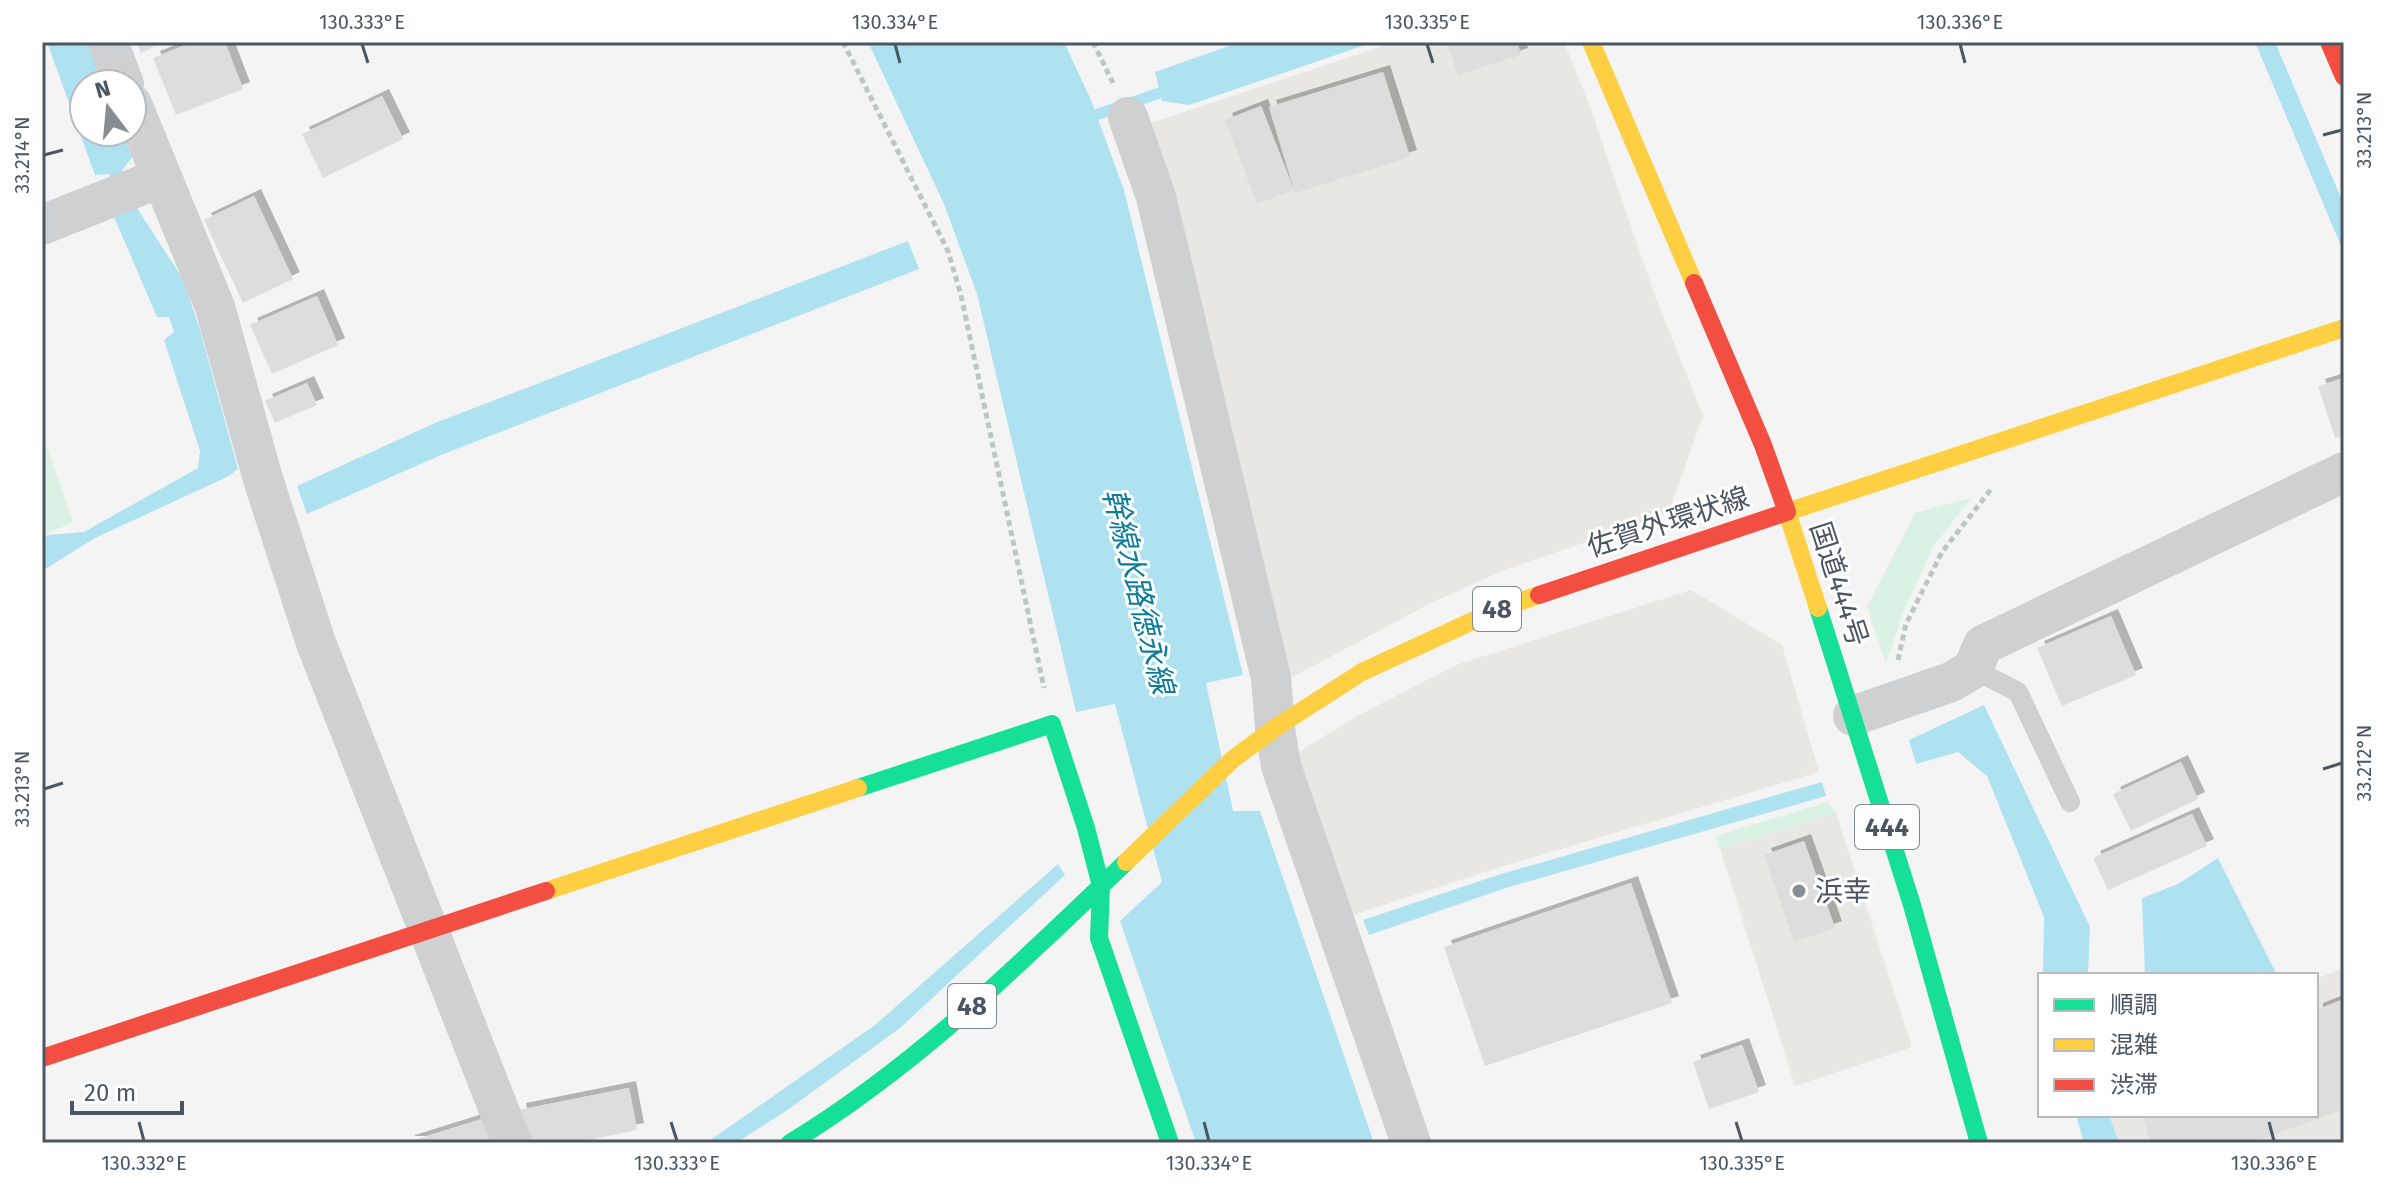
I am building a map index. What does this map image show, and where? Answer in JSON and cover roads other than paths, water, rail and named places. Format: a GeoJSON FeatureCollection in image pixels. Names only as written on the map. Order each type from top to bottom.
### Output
{"type":"FeatureCollection","features":[{"type":"Feature","properties":{"kind":"main road","name":"佐賀外環状線"},"geometry":{"type":"LineString","coordinates":[[1101,886],[1233,759],[1362,672],[1501,608],[1787,512],[1763,445],[1591,42]]}},
{"type":"Feature","properties":{"kind":"main road"},"geometry":{"type":"LineString","coordinates":[[2329,42],[2344,77]]}},
{"type":"Feature","properties":{"kind":"main road","name":"国道444号"},"geometry":{"type":"LineString","coordinates":[[1979,1143],[1870,710],[1787,512],[2344,328]]}},
{"type":"Feature","properties":{"kind":"main road"},"geometry":{"type":"LineString","coordinates":[[42,1058],[1052,724],[1086,828],[1101,886],[1099,938],[1170,1143]]}},
{"type":"Feature","properties":{"kind":"main road","name":"48"},"geometry":{"type":"LineString","coordinates":[[790,1143],[831,1118],[935,1037],[1016,968],[1101,886]]}},
{"type":"Feature","properties":{"kind":"street"},"geometry":{"type":"LineString","coordinates":[[108,42],[118,68]]}},
{"type":"Feature","properties":{"kind":"street"},"geometry":{"type":"LineString","coordinates":[[1123,106],[1160,213],[1271,678],[1281,766],[1411,1143]]}},
{"type":"Feature","properties":{"kind":"street"},"geometry":{"type":"LineString","coordinates":[[133,148],[134,188],[215,307],[263,479],[316,643],[512,1143]]}},
{"type":"Feature","properties":{"kind":"street"},"geometry":{"type":"LineString","coordinates":[[42,225],[134,188]]}},
{"type":"Feature","properties":{"kind":"street"},"geometry":{"type":"LineString","coordinates":[[1870,710],[1951,682],[1973,669],[1983,645],[2344,472]]}},
{"type":"Feature","properties":{"kind":"lane"},"geometry":{"type":"LineString","coordinates":[[1973,669],[2018,692],[2070,802]]}},
{"type":"Feature","properties":{"kind":"water"},"geometry":{"type":"Polygon","coordinates":[[[47,42],[92,42],[101,68],[68,68],[68,100],[47,42]]]}},
{"type":"Feature","properties":{"kind":"water","name":"幹線水路徳永線"},"geometry":{"type":"Polygon","coordinates":[[[868,42],[1064,42],[1091,100],[1124,190],[1243,675],[1206,683],[1233,811],[1260,811],[1374,1143],[1196,1143],[1120,921],[1162,882],[1115,704],[1076,712],[977,294],[944,204],[868,42]]]}},
{"type":"Feature","properties":{"kind":"water"},"geometry":{"type":"Polygon","coordinates":[[[1240,42],[1374,42],[1189,105],[1162,101],[1155,72],[1240,42]]]}},
{"type":"Feature","properties":{"kind":"water"},"geometry":{"type":"Polygon","coordinates":[[[2255,42],[2275,42],[2344,205],[2344,253],[2255,42]]]}},
{"type":"Feature","properties":{"kind":"water"},"geometry":{"type":"Polygon","coordinates":[[[85,148],[129,148],[132,158],[122,170],[135,205],[183,279],[238,469],[95,538],[42,571],[42,538],[84,532],[198,468],[200,451],[164,340],[174,332],[169,317],[157,317],[114,217],[122,209],[109,174],[95,175],[85,148]]]}},
{"type":"Feature","properties":{"kind":"water"},"geometry":{"type":"Polygon","coordinates":[[[908,241],[919,269],[441,455],[307,514],[297,486],[435,423],[908,241]]]}},
{"type":"Feature","properties":{"kind":"water"},"geometry":{"type":"Polygon","coordinates":[[[1984,705],[2090,927],[2088,973],[2043,973],[2044,917],[1987,776],[1958,752],[1916,764],[1909,740],[1984,705]]]}},
{"type":"Feature","properties":{"kind":"water"},"geometry":{"type":"Polygon","coordinates":[[[1822,782],[1826,796],[1509,887],[1369,935],[1363,920],[1501,874],[1822,782]]]}},
{"type":"Feature","properties":{"kind":"water"},"geometry":{"type":"Polygon","coordinates":[[[2218,858],[2276,973],[2145,973],[2142,898],[2178,884],[2218,858]]]}},
{"type":"Feature","properties":{"kind":"water"},"geometry":{"type":"Polygon","coordinates":[[[1058,864],[1065,875],[900,1028],[789,1109],[736,1143],[706,1143],[875,1025],[1058,864]]]}},
{"type":"Feature","properties":{"kind":"water"},"geometry":{"type":"Polygon","coordinates":[[[2077,1117],[2110,1117],[2119,1143],[2084,1143],[2077,1117]]]}},
{"type":"Feature","properties":{"kind":"waterway"},"geometry":{"type":"LineString","coordinates":[[1084,119],[1174,88]]}},
{"type":"Feature","properties":{"kind":"place","name":"浜幸"},"geometry":{"type":"Point","coordinates":[1799,891]}}]}
